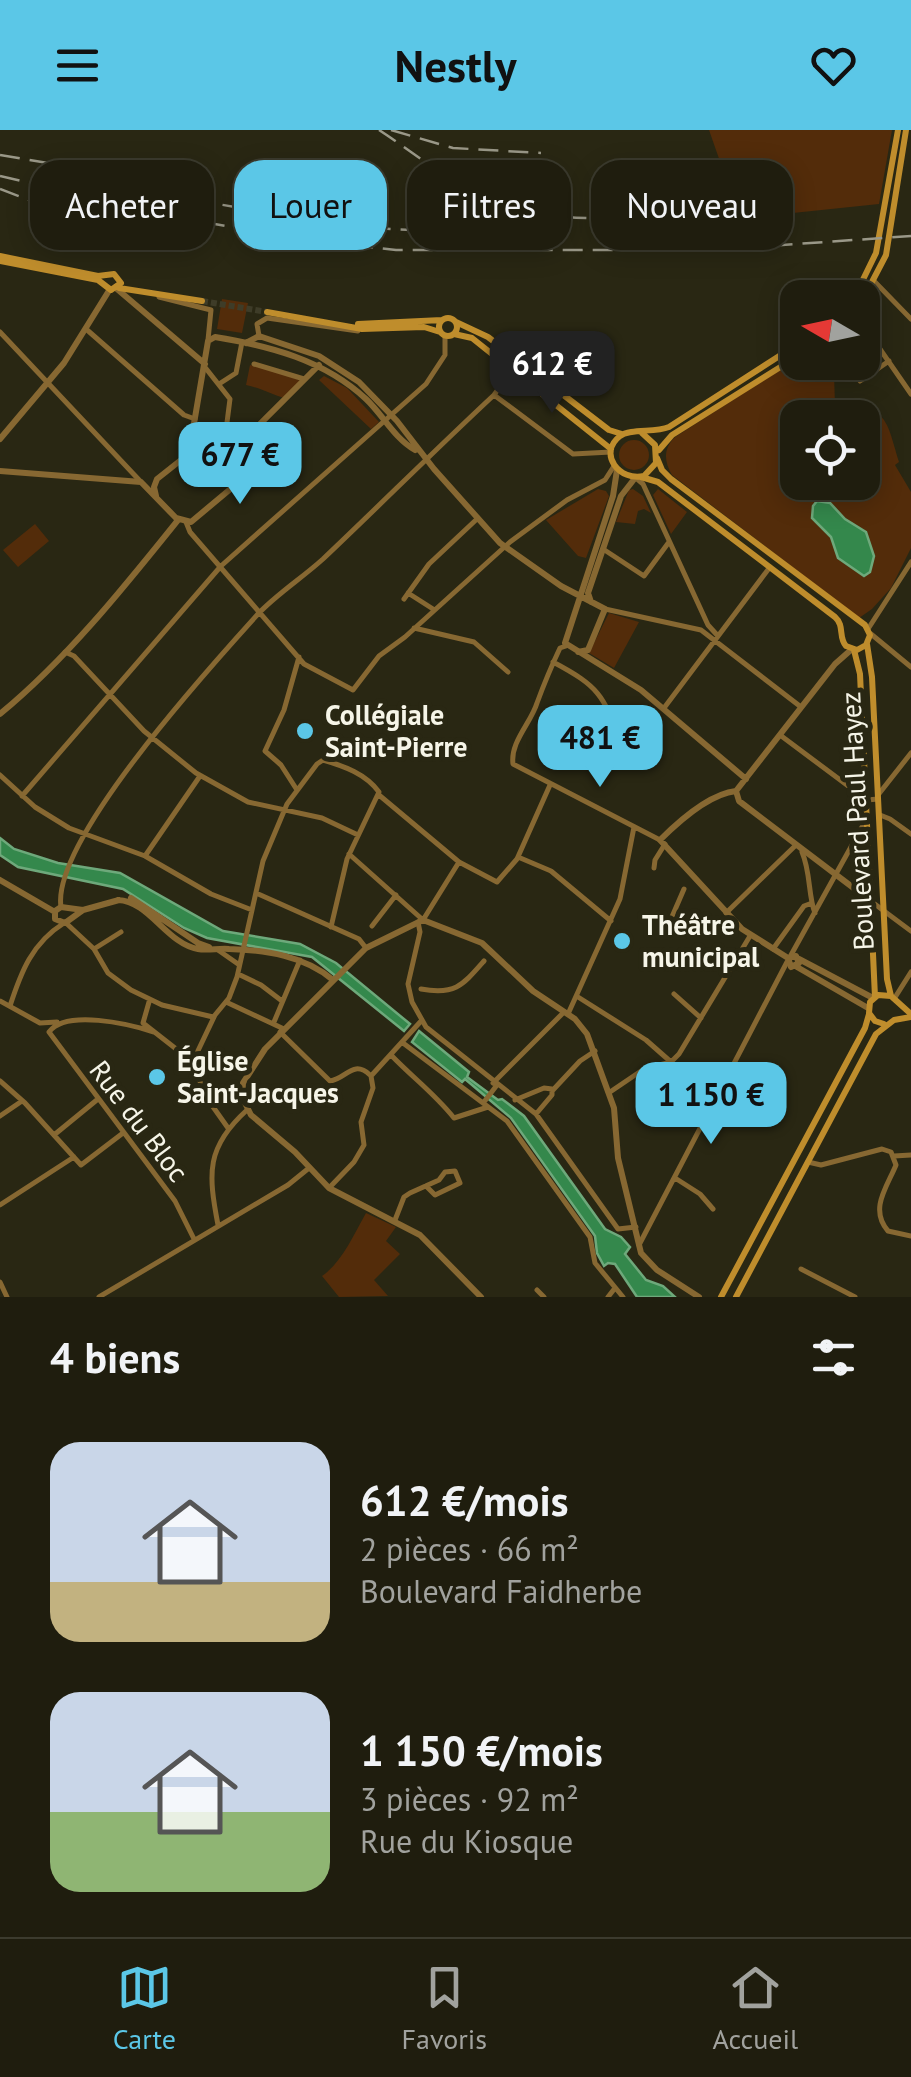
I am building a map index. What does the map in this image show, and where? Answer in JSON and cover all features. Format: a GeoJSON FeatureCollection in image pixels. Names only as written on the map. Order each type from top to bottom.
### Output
{"type":"FeatureCollection","features":[{"type":"Feature","properties":{"kind":"main road"},"geometry":{"type":"LineString","coordinates":[[870,280],[887,251],[902,130]]}},
{"type":"Feature","properties":{"kind":"main road"},"geometry":{"type":"LineString","coordinates":[[869,280],[902,130]]}},
{"type":"Feature","properties":{"kind":"main road"},"geometry":{"type":"LineString","coordinates":[[0,259],[107,276],[115,274],[114,286]]}},
{"type":"Feature","properties":{"kind":"main road"},"geometry":{"type":"LineString","coordinates":[[0,259],[114,286],[202,300]]}},
{"type":"Feature","properties":{"kind":"main road"},"geometry":{"type":"LineString","coordinates":[[107,276],[114,286]]}},
{"type":"Feature","properties":{"kind":"main road"},"geometry":{"type":"LineString","coordinates":[[267,312],[372,329],[427,327],[471,337],[602,440],[611,451],[616,468],[638,478],[656,480],[835,616],[842,630],[842,642],[853,650],[868,643],[869,631],[858,621],[668,476],[653,441],[642,433]]}},
{"type":"Feature","properties":{"kind":"main road"},"geometry":{"type":"LineString","coordinates":[[335,324],[450,318],[491,340],[610,430],[623,434],[670,426],[780,356]]}},
{"type":"Feature","properties":{"kind":"main road"},"geometry":{"type":"LineString","coordinates":[[442,320],[446,334]]}},
{"type":"Feature","properties":{"kind":"main road"},"geometry":{"type":"LineString","coordinates":[[446,334],[456,322]]}},
{"type":"Feature","properties":{"kind":"main road"},"geometry":{"type":"LineString","coordinates":[[638,478],[653,468],[672,435],[780,367]]}},
{"type":"Feature","properties":{"kind":"main road"},"geometry":{"type":"LineString","coordinates":[[611,451],[623,434]]}},
{"type":"Feature","properties":{"kind":"main road"},"geometry":{"type":"LineString","coordinates":[[842,630],[848,622],[858,621]]}},
{"type":"Feature","properties":{"kind":"main road","name":"Boulevard Paul Hayez"},"geometry":{"type":"LineString","coordinates":[[736,1297],[874,1037],[889,1022],[894,1000],[884,911],[868,643]]}},
{"type":"Feature","properties":{"kind":"main road","name":"Boulevard Paul Hayez"},"geometry":{"type":"LineString","coordinates":[[853,650],[860,674],[874,997]]}},
{"type":"Feature","properties":{"kind":"main road"},"geometry":{"type":"LineString","coordinates":[[721,1297],[866,1028],[874,997],[894,1000],[911,1016]]}},
{"type":"Feature","properties":{"kind":"main road"},"geometry":{"type":"LineString","coordinates":[[869,1011],[876,1022],[911,1016]]}},
{"type":"Feature","properties":{"kind":"street"},"geometry":{"type":"LineString","coordinates":[[0,439],[48,381],[114,286],[205,365],[231,401],[225,438]]}},
{"type":"Feature","properties":{"kind":"street"},"geometry":{"type":"LineString","coordinates":[[880,291],[911,319]]}},
{"type":"Feature","properties":{"kind":"street"},"geometry":{"type":"LineString","coordinates":[[127,298],[144,294],[211,310],[190,453]]}},
{"type":"Feature","properties":{"kind":"street"},"geometry":{"type":"LineString","coordinates":[[258,336],[257,324],[267,318],[344,330],[372,329]]}},
{"type":"Feature","properties":{"kind":"street"},"geometry":{"type":"LineString","coordinates":[[86,328],[184,414],[195,419]]}},
{"type":"Feature","properties":{"kind":"street"},"geometry":{"type":"LineString","coordinates":[[0,332],[182,521],[305,665],[353,690],[380,656],[504,546],[571,497],[605,480],[616,468]]}},
{"type":"Feature","properties":{"kind":"street"},"geometry":{"type":"LineString","coordinates":[[22,796],[221,566],[426,384],[442,361],[446,334]]}},
{"type":"Feature","properties":{"kind":"street"},"geometry":{"type":"LineString","coordinates":[[244,342],[258,336],[321,362],[352,387],[388,417],[504,546],[573,596],[575,614]]}},
{"type":"Feature","properties":{"kind":"street"},"geometry":{"type":"LineString","coordinates":[[208,341],[216,337],[244,342],[321,362]]}},
{"type":"Feature","properties":{"kind":"street"},"geometry":{"type":"LineString","coordinates":[[218,384],[236,373],[244,342]]}},
{"type":"Feature","properties":{"kind":"street"},"geometry":{"type":"LineString","coordinates":[[880,348],[911,394]]}},
{"type":"Feature","properties":{"kind":"street"},"geometry":{"type":"LineString","coordinates":[[880,367],[889,361]]}},
{"type":"Feature","properties":{"kind":"street"},"geometry":{"type":"LineString","coordinates":[[0,714],[34,686],[182,521],[197,520],[232,489],[242,442],[321,362]]}},
{"type":"Feature","properties":{"kind":"street"},"geometry":{"type":"LineString","coordinates":[[254,364],[306,380]]}},
{"type":"Feature","properties":{"kind":"street"},"geometry":{"type":"LineString","coordinates":[[10,1006],[26,962],[62,916],[63,880],[68,864],[108,795],[152,739],[261,611],[315,566],[424,457],[494,394],[512,369]]}},
{"type":"Feature","properties":{"kind":"street"},"geometry":{"type":"LineString","coordinates":[[903,382],[911,377]]}},
{"type":"Feature","properties":{"kind":"street"},"geometry":{"type":"LineString","coordinates":[[494,394],[573,454],[611,451]]}},
{"type":"Feature","properties":{"kind":"street"},"geometry":{"type":"LineString","coordinates":[[156,496],[156,481],[210,436],[242,442]]}},
{"type":"Feature","properties":{"kind":"street"},"geometry":{"type":"LineString","coordinates":[[0,464],[3,472],[142,482]]}},
{"type":"Feature","properties":{"kind":"street"},"geometry":{"type":"LineString","coordinates":[[586,598],[616,468]]}},
{"type":"Feature","properties":{"kind":"street"},"geometry":{"type":"LineString","coordinates":[[566,646],[564,638],[586,598],[621,496],[638,478],[717,638]]}},
{"type":"Feature","properties":{"kind":"street"},"geometry":{"type":"LineString","coordinates":[[433,609],[406,596],[431,561],[478,518]]}},
{"type":"Feature","properties":{"kind":"street"},"geometry":{"type":"LineString","coordinates":[[603,549],[644,576],[650,573],[669,542]]}},
{"type":"Feature","properties":{"kind":"street"},"geometry":{"type":"LineString","coordinates":[[911,562],[869,631],[911,667]]}},
{"type":"Feature","properties":{"kind":"street"},"geometry":{"type":"LineString","coordinates":[[664,708],[770,567]]}},
{"type":"Feature","properties":{"kind":"street"},"geometry":{"type":"LineString","coordinates":[[561,586],[606,609],[701,630],[717,638],[802,706]]}},
{"type":"Feature","properties":{"kind":"street"},"geometry":{"type":"LineString","coordinates":[[858,621],[872,616],[886,603]]}},
{"type":"Feature","properties":{"kind":"street"},"geometry":{"type":"LineString","coordinates":[[594,660],[588,649],[606,609]]}},
{"type":"Feature","properties":{"kind":"street"},"geometry":{"type":"LineString","coordinates":[[417,626],[476,643],[508,672]]}},
{"type":"Feature","properties":{"kind":"street"},"geometry":{"type":"LineString","coordinates":[[835,664],[842,642]]}},
{"type":"Feature","properties":{"kind":"street"},"geometry":{"type":"LineString","coordinates":[[868,643],[884,646]]}},
{"type":"Feature","properties":{"kind":"street"},"geometry":{"type":"LineString","coordinates":[[72,645],[74,656]]}},
{"type":"Feature","properties":{"kind":"street"},"geometry":{"type":"LineString","coordinates":[[746,779],[664,708],[594,660],[566,646],[560,648],[512,760],[515,767],[663,842],[689,884],[750,936],[856,998],[869,1011]]}},
{"type":"Feature","properties":{"kind":"street"},"geometry":{"type":"LineString","coordinates":[[578,652],[588,649]]}},
{"type":"Feature","properties":{"kind":"street"},"geometry":{"type":"LineString","coordinates":[[654,868],[663,842],[698,810],[727,792],[736,791],[835,664],[853,650]]}},
{"type":"Feature","properties":{"kind":"street"},"geometry":{"type":"LineString","coordinates":[[65,652],[74,656],[152,739],[200,776],[248,802],[322,818],[358,836]]}},
{"type":"Feature","properties":{"kind":"street"},"geometry":{"type":"LineString","coordinates":[[297,790],[281,765],[266,755],[265,748],[283,713],[299,657]]}},
{"type":"Feature","properties":{"kind":"street"},"geometry":{"type":"LineString","coordinates":[[552,665],[592,685],[605,700],[623,746]]}},
{"type":"Feature","properties":{"kind":"street"},"geometry":{"type":"LineString","coordinates":[[780,734],[867,800],[878,797],[911,754]]}},
{"type":"Feature","properties":{"kind":"street"},"geometry":{"type":"LineString","coordinates":[[188,1059],[195,1057],[238,974],[260,871],[285,809],[323,760],[352,770],[458,862],[497,882],[518,856],[550,785]]}},
{"type":"Feature","properties":{"kind":"street"},"geometry":{"type":"LineString","coordinates":[[0,775],[53,819],[145,856],[211,894],[252,910]]}},
{"type":"Feature","properties":{"kind":"street"},"geometry":{"type":"LineString","coordinates":[[145,856],[200,776]]}},
{"type":"Feature","properties":{"kind":"street"},"geometry":{"type":"LineString","coordinates":[[736,791],[737,799],[911,931]]}},
{"type":"Feature","properties":{"kind":"street"},"geometry":{"type":"LineString","coordinates":[[332,927],[349,854],[378,793]]}},
{"type":"Feature","properties":{"kind":"street"},"geometry":{"type":"LineString","coordinates":[[879,815],[890,818],[911,834]]}},
{"type":"Feature","properties":{"kind":"street"},"geometry":{"type":"LineString","coordinates":[[639,1244],[868,818]]}},
{"type":"Feature","properties":{"kind":"street"},"geometry":{"type":"LineString","coordinates":[[391,1054],[456,1118],[488,1099],[495,1084],[578,996],[624,889],[634,827]]}},
{"type":"Feature","properties":{"kind":"street"},"geometry":{"type":"LineString","coordinates":[[798,847],[812,880],[816,914]]}},
{"type":"Feature","properties":{"kind":"street"},"geometry":{"type":"LineString","coordinates":[[726,914],[798,847]]}},
{"type":"Feature","properties":{"kind":"street"},"geometry":{"type":"LineString","coordinates":[[349,854],[421,921],[474,939],[489,956],[580,1025],[596,1050],[610,1092],[618,1158],[643,1257],[699,1297]]}},
{"type":"Feature","properties":{"kind":"street"},"geometry":{"type":"LineString","coordinates":[[518,856],[551,871],[610,921]]}},
{"type":"Feature","properties":{"kind":"street"},"geometry":{"type":"LineString","coordinates":[[458,862],[421,921],[410,985],[422,1020],[430,1032],[536,1114],[616,1227],[622,1230],[636,1226]]}},
{"type":"Feature","properties":{"kind":"street"},"geometry":{"type":"LineString","coordinates":[[0,880],[62,916],[94,949],[108,973],[149,1000],[213,1017]]}},
{"type":"Feature","properties":{"kind":"street"},"geometry":{"type":"LineString","coordinates":[[679,925],[672,919],[689,884]]}},
{"type":"Feature","properties":{"kind":"street"},"geometry":{"type":"LineString","coordinates":[[256,893],[359,939],[366,948]]}},
{"type":"Feature","properties":{"kind":"street"},"geometry":{"type":"LineString","coordinates":[[372,926],[396,895]]}},
{"type":"Feature","properties":{"kind":"street"},"geometry":{"type":"LineString","coordinates":[[62,916],[134,899],[198,943],[300,960],[335,979]]}},
{"type":"Feature","properties":{"kind":"street"},"geometry":{"type":"LineString","coordinates":[[773,949],[804,906],[812,903]]}},
{"type":"Feature","properties":{"kind":"street"},"geometry":{"type":"LineString","coordinates":[[421,921],[366,948],[282,1030],[241,1090],[247,1110],[330,1188],[345,1199],[395,1220],[435,1246],[481,1297]]}},
{"type":"Feature","properties":{"kind":"street"},"geometry":{"type":"LineString","coordinates":[[94,949],[121,932]]}},
{"type":"Feature","properties":{"kind":"street"},"geometry":{"type":"LineString","coordinates":[[610,1092],[644,1069],[671,1062],[750,936]]}},
{"type":"Feature","properties":{"kind":"street"},"geometry":{"type":"LineString","coordinates":[[216,948],[238,964]]}},
{"type":"Feature","properties":{"kind":"street"},"geometry":{"type":"LineString","coordinates":[[421,989],[445,993],[465,983],[489,956]]}},
{"type":"Feature","properties":{"kind":"street"},"geometry":{"type":"LineString","coordinates":[[274,1022],[300,960]]}},
{"type":"Feature","properties":{"kind":"street"},"geometry":{"type":"LineString","coordinates":[[793,961],[874,997]]}},
{"type":"Feature","properties":{"kind":"street"},"geometry":{"type":"LineString","coordinates":[[894,1000],[911,972]]}},
{"type":"Feature","properties":{"kind":"street"},"geometry":{"type":"LineString","coordinates":[[238,974],[283,1001]]}},
{"type":"Feature","properties":{"kind":"street"},"geometry":{"type":"LineString","coordinates":[[674,994],[701,1018]]}},
{"type":"Feature","properties":{"kind":"street"},"geometry":{"type":"LineString","coordinates":[[578,996],[646,1040],[671,1062]]}},
{"type":"Feature","properties":{"kind":"street"},"geometry":{"type":"LineString","coordinates":[[149,1000],[142,1021],[188,1059],[228,1128]]}},
{"type":"Feature","properties":{"kind":"street"},"geometry":{"type":"LineString","coordinates":[[0,1001],[40,1023],[84,1020],[154,1032]]}},
{"type":"Feature","properties":{"kind":"street"},"geometry":{"type":"LineString","coordinates":[[226,1002],[274,1022],[329,1080],[336,1081],[353,1068],[371,1076],[372,1091],[361,1122],[366,1140],[359,1156],[330,1188]]}},
{"type":"Feature","properties":{"kind":"street"},"geometry":{"type":"LineString","coordinates":[[281,1010],[291,1021]]}},
{"type":"Feature","properties":{"kind":"street"},"geometry":{"type":"LineString","coordinates":[[371,1076],[422,1020]]}},
{"type":"Feature","properties":{"kind":"street","name":"Rue du Bloc"},"geometry":{"type":"LineString","coordinates":[[60,1021],[49,1030],[175,1201],[194,1238]]}},
{"type":"Feature","properties":{"kind":"street"},"geometry":{"type":"LineString","coordinates":[[406,1040],[459,1088],[488,1099],[592,1243],[594,1261],[623,1297]]}},
{"type":"Feature","properties":{"kind":"street"},"geometry":{"type":"LineString","coordinates":[[536,1114],[578,1062],[596,1050]]}},
{"type":"Feature","properties":{"kind":"street"},"geometry":{"type":"LineString","coordinates":[[0,1082],[22,1100],[81,1164],[123,1132]]}},
{"type":"Feature","properties":{"kind":"street"},"geometry":{"type":"LineString","coordinates":[[515,1100],[544,1088],[553,1090]]}},
{"type":"Feature","properties":{"kind":"street"},"geometry":{"type":"LineString","coordinates":[[54,1135],[98,1099]]}},
{"type":"Feature","properties":{"kind":"street"},"geometry":{"type":"LineString","coordinates":[[0,1116],[22,1100]]}},
{"type":"Feature","properties":{"kind":"street"},"geometry":{"type":"LineString","coordinates":[[218,1224],[211,1167],[216,1147],[228,1128],[247,1110]]}},
{"type":"Feature","properties":{"kind":"street"},"geometry":{"type":"LineString","coordinates":[[798,1154],[821,1165],[882,1149],[894,1156],[911,1154]]}},
{"type":"Feature","properties":{"kind":"street"},"geometry":{"type":"LineString","coordinates":[[894,1156],[896,1164],[879,1202],[879,1215],[888,1231],[911,1236]]}},
{"type":"Feature","properties":{"kind":"street"},"geometry":{"type":"LineString","coordinates":[[0,1205],[74,1157]]}},
{"type":"Feature","properties":{"kind":"street"},"geometry":{"type":"LineString","coordinates":[[99,1297],[309,1168]]}},
{"type":"Feature","properties":{"kind":"street"},"geometry":{"type":"LineString","coordinates":[[395,1220],[406,1195],[450,1170],[456,1172],[460,1183],[434,1195],[426,1186]]}},
{"type":"Feature","properties":{"kind":"street"},"geometry":{"type":"LineString","coordinates":[[675,1178],[700,1194],[713,1210]]}},
{"type":"Feature","properties":{"kind":"street"},"geometry":{"type":"LineString","coordinates":[[801,1269],[855,1297]]}},
{"type":"Feature","properties":{"kind":"street"},"geometry":{"type":"LineString","coordinates":[[0,1282],[8,1297]]}},
{"type":"Feature","properties":{"kind":"street"},"geometry":{"type":"LineString","coordinates":[[608,1297],[614,1288]]}},
{"type":"Feature","properties":{"kind":"street"},"geometry":{"type":"LineString","coordinates":[[537,1290],[544,1297]]}},
{"type":"Feature","properties":{"kind":"shaded area"},"geometry":{"type":"Polygon","coordinates":[[[709,130],[892,130],[879,204],[793,213],[793,160],[719,160],[709,130]]]}},
{"type":"Feature","properties":{"kind":"shaded area"},"geometry":{"type":"Polygon","coordinates":[[[222,299],[248,303],[242,333],[217,329],[222,299]]]}},
{"type":"Feature","properties":{"kind":"shaded area"},"geometry":{"type":"Polygon","coordinates":[[[250,365],[300,381],[285,398],[280,397],[246,385],[250,365]]]}},
{"type":"Feature","properties":{"kind":"shaded area"},"geometry":{"type":"Polygon","coordinates":[[[780,370],[780,380],[834,380],[835,400],[780,400],[780,500],[880,500],[881,417],[899,462],[895,465],[911,492],[911,548],[891,588],[859,618],[672,475],[667,465],[668,446],[675,437],[780,370]]]}},
{"type":"Feature","properties":{"kind":"shaded area"},"geometry":{"type":"Polygon","coordinates":[[[324,376],[347,388],[379,422],[371,429],[319,380],[324,376]]]}},
{"type":"Feature","properties":{"kind":"shaded area"},"geometry":{"type":"Polygon","coordinates":[[[259,437],[274,452],[248,478],[241,472],[245,450],[259,437]]]}},
{"type":"Feature","properties":{"kind":"shaded area"},"geometry":{"type":"Polygon","coordinates":[[[634,440],[645,444],[649,455],[645,466],[634,470],[623,466],[619,455],[623,444],[634,440]]]}},
{"type":"Feature","properties":{"kind":"shaded area"},"geometry":{"type":"Polygon","coordinates":[[[598,489],[609,496],[586,558],[578,556],[546,520],[598,489]]]}},
{"type":"Feature","properties":{"kind":"shaded area"},"geometry":{"type":"Polygon","coordinates":[[[658,489],[687,512],[671,534],[653,495],[658,489]]]}},
{"type":"Feature","properties":{"kind":"shaded area"},"geometry":{"type":"Polygon","coordinates":[[[629,490],[643,496],[651,513],[638,511],[635,524],[616,522],[629,490]]]}},
{"type":"Feature","properties":{"kind":"shaded area"},"geometry":{"type":"Polygon","coordinates":[[[817,501],[830,503],[845,519],[866,532],[874,556],[870,572],[864,576],[838,558],[831,537],[812,518],[817,501]]]}},
{"type":"Feature","properties":{"kind":"shaded area"},"geometry":{"type":"Polygon","coordinates":[[[35,524],[49,541],[18,567],[3,550],[35,524]]]}},
{"type":"Feature","properties":{"kind":"shaded area"},"geometry":{"type":"Polygon","coordinates":[[[609,613],[639,622],[614,668],[589,653],[609,613]]]}},
{"type":"Feature","properties":{"kind":"shaded area"},"geometry":{"type":"Polygon","coordinates":[[[0,838],[14,849],[58,863],[120,873],[223,931],[300,944],[336,963],[410,1024],[404,1031],[312,957],[207,938],[123,889],[18,867],[0,855],[0,838]]]}},
{"type":"Feature","properties":{"kind":"shaded area"},"geometry":{"type":"Polygon","coordinates":[[[419,1031],[469,1072],[467,1077],[524,1116],[605,1229],[630,1247],[625,1254],[646,1280],[663,1286],[675,1297],[637,1297],[615,1264],[604,1266],[595,1236],[511,1118],[412,1042],[419,1031]]]}},
{"type":"Feature","properties":{"kind":"shaded area"},"geometry":{"type":"Polygon","coordinates":[[[366,1213],[396,1227],[386,1241],[400,1254],[374,1280],[388,1296],[339,1297],[322,1276],[341,1256],[366,1213]]]}},
{"type":"Feature","properties":{"kind":"tunnel"},"geometry":{"type":"LineString","coordinates":[[202,301],[267,312]]}},
{"type":"Feature","properties":{"kind":"railway"},"geometry":{"type":"LineString","coordinates":[[379,130],[490,200],[538,214],[591,218]]}},
{"type":"Feature","properties":{"kind":"railway"},"geometry":{"type":"LineString","coordinates":[[391,130],[453,148],[541,153]]}},
{"type":"Feature","properties":{"kind":"railway"},"geometry":{"type":"LineString","coordinates":[[0,155],[30,160]]}},
{"type":"Feature","properties":{"kind":"railway"},"geometry":{"type":"LineString","coordinates":[[0,176],[174,217],[314,241],[396,250],[711,250],[911,236]]}},
{"type":"Feature","properties":{"kind":"railway"},"geometry":{"type":"LineString","coordinates":[[0,189],[30,200]]}},
{"type":"Feature","properties":{"kind":"railway"},"geometry":{"type":"LineString","coordinates":[[214,203],[354,227],[407,230]]}},
{"type":"Feature","properties":{"kind":"place","name":"Collégiale Saint-Pierre"},"geometry":{"type":"Point","coordinates":[305,731]}},
{"type":"Feature","properties":{"kind":"place","name":"Théâtre municipal"},"geometry":{"type":"Point","coordinates":[622,941]}},
{"type":"Feature","properties":{"kind":"place","name":"Église Saint-Jacques"},"geometry":{"type":"Point","coordinates":[157,1077]}}]}
